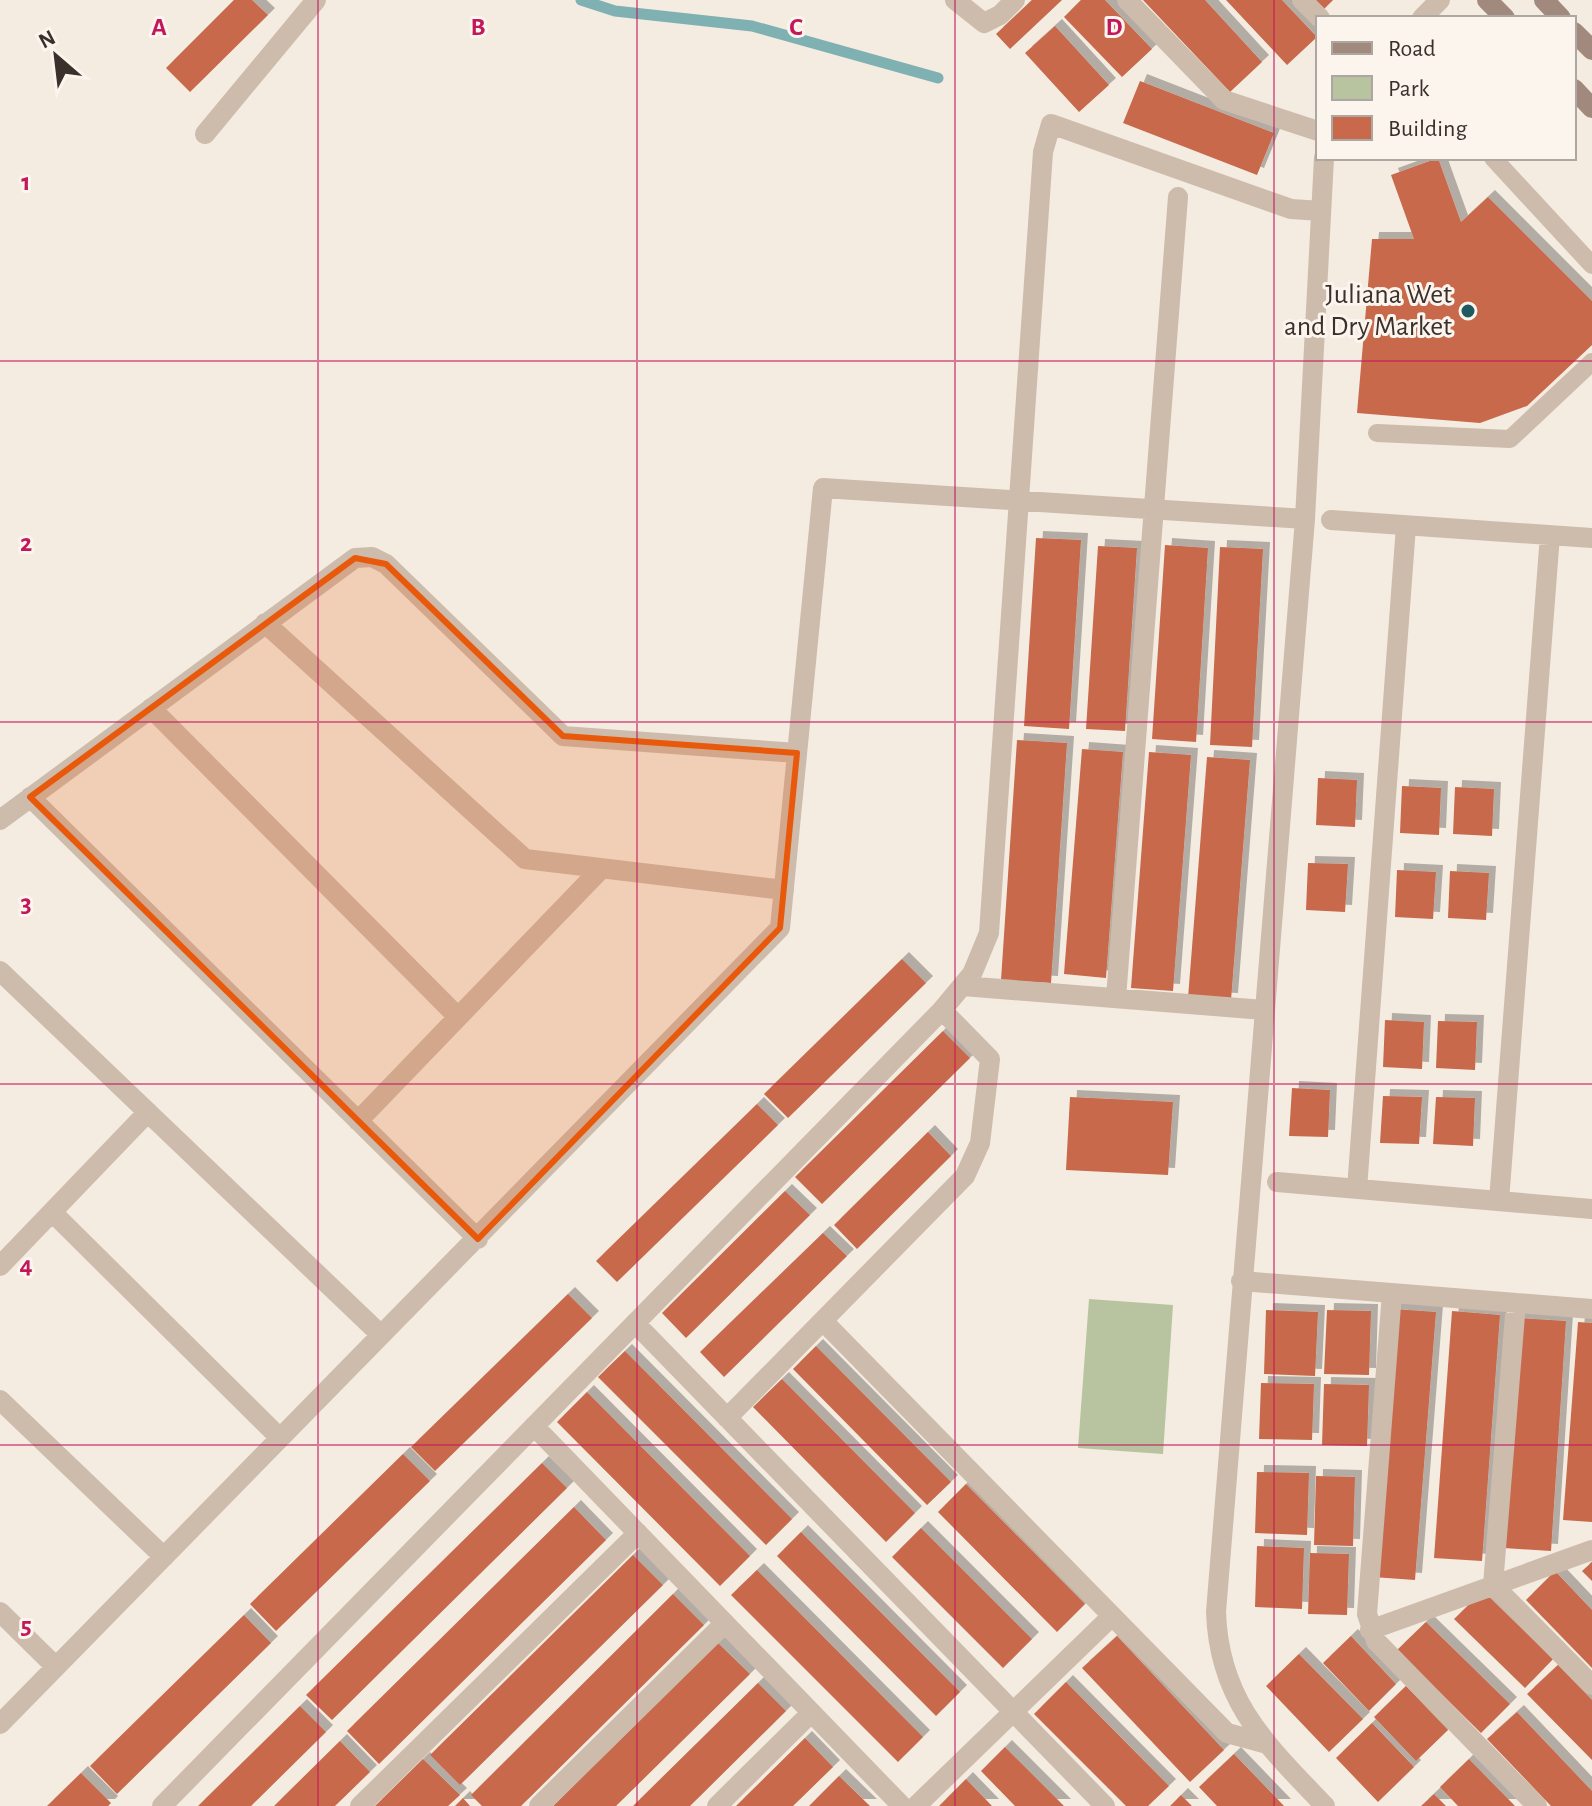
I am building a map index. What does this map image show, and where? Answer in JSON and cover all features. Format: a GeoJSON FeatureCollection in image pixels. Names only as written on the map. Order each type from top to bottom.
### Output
{"type":"FeatureCollection","features":[{"type":"Feature","properties":{"kind":"street"},"geometry":{"type":"LineString","coordinates":[[205,134],[316,0]]}},
{"type":"Feature","properties":{"kind":"street"},"geometry":{"type":"LineString","coordinates":[[955,0],[984,23],[1000,15],[1015,0]]}},
{"type":"Feature","properties":{"kind":"street"},"geometry":{"type":"LineString","coordinates":[[1127,0],[1224,100],[1316,130]]}},
{"type":"Feature","properties":{"kind":"street"},"geometry":{"type":"LineString","coordinates":[[1302,0],[1318,16]]}},
{"type":"Feature","properties":{"kind":"street"},"geometry":{"type":"LineString","coordinates":[[1424,16],[1440,0]]}},
{"type":"Feature","properties":{"kind":"street"},"geometry":{"type":"LineString","coordinates":[[1487,0],[1503,16]]}},
{"type":"Feature","properties":{"kind":"street"},"geometry":{"type":"LineString","coordinates":[[1544,0],[1559,16]]}},
{"type":"Feature","properties":{"kind":"street"},"geometry":{"type":"LineString","coordinates":[[1576,34],[1592,50]]}},
{"type":"Feature","properties":{"kind":"street"},"geometry":{"type":"LineString","coordinates":[[1576,91],[1592,108]]}},
{"type":"Feature","properties":{"kind":"street"},"geometry":{"type":"LineString","coordinates":[[162,1806],[942,1010],[982,957],[989,933],[1043,152],[1051,124],[1291,209],[1321,211]]}},
{"type":"Feature","properties":{"kind":"street"},"geometry":{"type":"LineString","coordinates":[[1324,160],[1305,519],[1216,1612],[1217,1642],[1230,1687],[1264,1743],[1325,1806]]}},
{"type":"Feature","properties":{"kind":"street"},"geometry":{"type":"LineString","coordinates":[[1116,998],[1157,509],[1178,197]]}},
{"type":"Feature","properties":{"kind":"street"},"geometry":{"type":"LineString","coordinates":[[0,1724],[780,928],[823,488],[1305,519]]}},
{"type":"Feature","properties":{"kind":"street"},"geometry":{"type":"LineString","coordinates":[[1331,520],[1592,538]]}},
{"type":"Feature","properties":{"kind":"street"},"geometry":{"type":"LineString","coordinates":[[1357,1189],[1406,526]]}},
{"type":"Feature","properties":{"kind":"street"},"geometry":{"type":"LineString","coordinates":[[1499,1201],[1550,535]]}},
{"type":"Feature","properties":{"kind":"street"},"geometry":{"type":"LineString","coordinates":[[0,820],[355,558],[372,557],[386,564],[563,736],[797,753]]}},
{"type":"Feature","properties":{"kind":"street"},"geometry":{"type":"LineString","coordinates":[[265,623],[525,859],[784,890]]}},
{"type":"Feature","properties":{"kind":"street"},"geometry":{"type":"LineString","coordinates":[[151,708],[458,1017]]}},
{"type":"Feature","properties":{"kind":"street"},"geometry":{"type":"LineString","coordinates":[[30,797],[478,1239]]}},
{"type":"Feature","properties":{"kind":"street"},"geometry":{"type":"LineString","coordinates":[[358,1121],[601,869]]}},
{"type":"Feature","properties":{"kind":"street"},"geometry":{"type":"LineString","coordinates":[[0,971],[381,1335]]}},
{"type":"Feature","properties":{"kind":"street"},"geometry":{"type":"LineString","coordinates":[[963,986],[1264,1010]]}},
{"type":"Feature","properties":{"kind":"street"},"geometry":{"type":"LineString","coordinates":[[727,1418],[965,1176],[976,1157],[990,1059],[942,1010]]}},
{"type":"Feature","properties":{"kind":"street"},"geometry":{"type":"LineString","coordinates":[[0,1266],[148,1112]]}},
{"type":"Feature","properties":{"kind":"street"},"geometry":{"type":"LineString","coordinates":[[1277,1182],[1592,1209]]}},
{"type":"Feature","properties":{"kind":"street"},"geometry":{"type":"LineString","coordinates":[[52,1212],[280,1438]]}},
{"type":"Feature","properties":{"kind":"street"},"geometry":{"type":"LineString","coordinates":[[1241,1281],[1592,1309]]}},
{"type":"Feature","properties":{"kind":"street"},"geometry":{"type":"LineString","coordinates":[[1392,1293],[1367,1614],[1370,1630],[1376,1641],[1537,1806]]}},
{"type":"Feature","properties":{"kind":"street"},"geometry":{"type":"LineString","coordinates":[[1516,1303],[1493,1585],[1592,1685]]}},
{"type":"Feature","properties":{"kind":"street"},"geometry":{"type":"LineString","coordinates":[[823,1321],[1227,1733],[1264,1743]]}},
{"type":"Feature","properties":{"kind":"street"},"geometry":{"type":"LineString","coordinates":[[635,1323],[1105,1806]]}},
{"type":"Feature","properties":{"kind":"street"},"geometry":{"type":"LineString","coordinates":[[0,1400],[164,1557]]}},
{"type":"Feature","properties":{"kind":"street"},"geometry":{"type":"LineString","coordinates":[[534,1426],[902,1806]]}},
{"type":"Feature","properties":{"kind":"street"},"geometry":{"type":"LineString","coordinates":[[360,1806],[638,1533]]}},
{"type":"Feature","properties":{"kind":"street"},"geometry":{"type":"LineString","coordinates":[[1370,1630],[1592,1550]]}},
{"type":"Feature","properties":{"kind":"street"},"geometry":{"type":"LineString","coordinates":[[0,1612],[56,1667]]}},
{"type":"Feature","properties":{"kind":"street"},"geometry":{"type":"LineString","coordinates":[[916,1806],[1111,1617]]}},
{"type":"Feature","properties":{"kind":"street"},"geometry":{"type":"LineString","coordinates":[[539,1806],[725,1623]]}},
{"type":"Feature","properties":{"kind":"street"},"geometry":{"type":"LineString","coordinates":[[717,1806],[811,1713]]}},
{"type":"Feature","properties":{"kind":"lane"},"geometry":{"type":"LineString","coordinates":[[1495,160],[1592,265]]}},
{"type":"Feature","properties":{"kind":"lane"},"geometry":{"type":"LineString","coordinates":[[1377,433],[1510,439],[1592,362]]}},
{"type":"Feature","properties":{"kind":"highlighted area"},"geometry":{"type":"Polygon","coordinates":[[[355,558],[386,564],[563,736],[797,753],[780,928],[478,1239],[30,797],[355,558]]]}},
{"type":"Feature","properties":{"kind":"green space"},"geometry":{"type":"Polygon","coordinates":[[[1089,1299],[1173,1305],[1163,1454],[1078,1448],[1089,1299]]]}},
{"type":"Feature","properties":{"kind":"building"},"geometry":{"type":"Polygon","coordinates":[[[234,0],[252,0],[268,15],[190,92],[166,68],[234,0]]]}},
{"type":"Feature","properties":{"kind":"building"},"geometry":{"type":"Polygon","coordinates":[[[1032,0],[1062,0],[1010,49],[996,34],[1032,0]]]}},
{"type":"Feature","properties":{"kind":"building"},"geometry":{"type":"Polygon","coordinates":[[[1081,0],[1105,0],[1152,49],[1122,77],[1064,17],[1081,0]]]}},
{"type":"Feature","properties":{"kind":"building"},"geometry":{"type":"Polygon","coordinates":[[[1143,0],[1205,0],[1262,62],[1230,92],[1143,0]]]}},
{"type":"Feature","properties":{"kind":"building"},"geometry":{"type":"Polygon","coordinates":[[[1226,0],[1282,0],[1316,36],[1287,65],[1226,0]]]}},
{"type":"Feature","properties":{"kind":"building"},"geometry":{"type":"Polygon","coordinates":[[[1315,0],[1333,0],[1324,9],[1315,0]]]}},
{"type":"Feature","properties":{"kind":"building"},"geometry":{"type":"Polygon","coordinates":[[[1055,26],[1109,85],[1079,112],[1025,53],[1055,26]]]}},
{"type":"Feature","properties":{"kind":"building"},"geometry":{"type":"Polygon","coordinates":[[[1140,81],[1274,133],[1257,175],[1123,123],[1140,81]]]}},
{"type":"Feature","properties":{"kind":"building","name":"Juliana Wet and Dry Market"},"geometry":{"type":"Polygon","coordinates":[[[1439,160],[1461,222],[1488,197],[1592,301],[1592,345],[1527,406],[1480,423],[1357,413],[1372,239],[1414,239],[1391,175],[1439,160]]]}},
{"type":"Feature","properties":{"kind":"building"},"geometry":{"type":"Polygon","coordinates":[[[1036,538],[1081,540],[1069,729],[1024,726],[1036,538]]]}},
{"type":"Feature","properties":{"kind":"building"},"geometry":{"type":"Polygon","coordinates":[[[1165,545],[1208,548],[1196,742],[1152,739],[1165,545]]]}},
{"type":"Feature","properties":{"kind":"building"},"geometry":{"type":"Polygon","coordinates":[[[1098,546],[1137,548],[1125,731],[1086,729],[1098,546]]]}},
{"type":"Feature","properties":{"kind":"building"},"geometry":{"type":"Polygon","coordinates":[[[1220,547],[1263,549],[1252,747],[1210,745],[1220,547]]]}},
{"type":"Feature","properties":{"kind":"building"},"geometry":{"type":"Polygon","coordinates":[[[1017,740],[1067,743],[1051,983],[1001,980],[1017,740]]]}},
{"type":"Feature","properties":{"kind":"building"},"geometry":{"type":"Polygon","coordinates":[[[1082,749],[1123,752],[1106,978],[1064,974],[1082,749]]]}},
{"type":"Feature","properties":{"kind":"building"},"geometry":{"type":"Polygon","coordinates":[[[1149,752],[1191,755],[1173,991],[1131,988],[1149,752]]]}},
{"type":"Feature","properties":{"kind":"building"},"geometry":{"type":"Polygon","coordinates":[[[1207,757],[1250,760],[1231,1000],[1188,998],[1207,757]]]}},
{"type":"Feature","properties":{"kind":"building"},"geometry":{"type":"Polygon","coordinates":[[[1318,778],[1357,780],[1355,827],[1316,825],[1318,778]]]}},
{"type":"Feature","properties":{"kind":"building"},"geometry":{"type":"Polygon","coordinates":[[[1402,786],[1441,788],[1439,835],[1400,833],[1402,786]]]}},
{"type":"Feature","properties":{"kind":"building"},"geometry":{"type":"Polygon","coordinates":[[[1455,787],[1494,789],[1492,836],[1453,834],[1455,787]]]}},
{"type":"Feature","properties":{"kind":"building"},"geometry":{"type":"Polygon","coordinates":[[[1308,863],[1348,864],[1345,912],[1306,910],[1308,863]]]}},
{"type":"Feature","properties":{"kind":"building"},"geometry":{"type":"Polygon","coordinates":[[[1397,870],[1436,872],[1433,919],[1395,917],[1397,870]]]}},
{"type":"Feature","properties":{"kind":"building"},"geometry":{"type":"Polygon","coordinates":[[[1450,871],[1489,873],[1486,920],[1448,918],[1450,871]]]}},
{"type":"Feature","properties":{"kind":"building"},"geometry":{"type":"Polygon","coordinates":[[[902,959],[926,983],[788,1118],[764,1094],[902,959]]]}},
{"type":"Feature","properties":{"kind":"building"},"geometry":{"type":"Polygon","coordinates":[[[1385,1020],[1424,1022],[1422,1069],[1383,1067],[1385,1020]]]}},
{"type":"Feature","properties":{"kind":"building"},"geometry":{"type":"Polygon","coordinates":[[[1438,1021],[1477,1022],[1475,1070],[1436,1068],[1438,1021]]]}},
{"type":"Feature","properties":{"kind":"building"},"geometry":{"type":"Polygon","coordinates":[[[943,1031],[970,1058],[822,1204],[795,1177],[943,1031]]]}},
{"type":"Feature","properties":{"kind":"building"},"geometry":{"type":"Polygon","coordinates":[[[1292,1088],[1330,1090],[1328,1137],[1289,1136],[1292,1088]]]}},
{"type":"Feature","properties":{"kind":"building"},"geometry":{"type":"Polygon","coordinates":[[[1383,1096],[1422,1097],[1419,1144],[1380,1143],[1383,1096]]]}},
{"type":"Feature","properties":{"kind":"building"},"geometry":{"type":"Polygon","coordinates":[[[1070,1097],[1173,1102],[1168,1175],[1066,1170],[1070,1097]]]}},
{"type":"Feature","properties":{"kind":"building"},"geometry":{"type":"Polygon","coordinates":[[[1436,1097],[1475,1098],[1473,1146],[1433,1144],[1436,1097]]]}},
{"type":"Feature","properties":{"kind":"building"},"geometry":{"type":"Polygon","coordinates":[[[757,1104],[778,1125],[617,1282],[596,1261],[757,1104]]]}},
{"type":"Feature","properties":{"kind":"building"},"geometry":{"type":"Polygon","coordinates":[[[928,1132],[951,1156],[857,1249],[834,1225],[928,1132]]]}},
{"type":"Feature","properties":{"kind":"building"},"geometry":{"type":"Polygon","coordinates":[[[785,1191],[810,1215],[686,1338],[662,1313],[785,1191]]]}},
{"type":"Feature","properties":{"kind":"building"},"geometry":{"type":"Polygon","coordinates":[[[823,1233],[847,1256],[724,1377],[700,1352],[823,1233]]]}},
{"type":"Feature","properties":{"kind":"building"},"geometry":{"type":"Polygon","coordinates":[[[568,1294],[592,1318],[435,1471],[411,1447],[568,1294]]]}},
{"type":"Feature","properties":{"kind":"building"},"geometry":{"type":"Polygon","coordinates":[[[1394,1309],[1436,1312],[1415,1580],[1373,1577],[1394,1309]]]}},
{"type":"Feature","properties":{"kind":"building"},"geometry":{"type":"Polygon","coordinates":[[[1266,1310],[1318,1312],[1315,1376],[1264,1374],[1266,1310]]]}},
{"type":"Feature","properties":{"kind":"building"},"geometry":{"type":"Polygon","coordinates":[[[1327,1310],[1371,1311],[1369,1375],[1324,1374],[1327,1310]]]}},
{"type":"Feature","properties":{"kind":"building"},"geometry":{"type":"Polygon","coordinates":[[[1452,1311],[1500,1315],[1482,1561],[1434,1558],[1452,1311]]]}},
{"type":"Feature","properties":{"kind":"building"},"geometry":{"type":"Polygon","coordinates":[[[1518,1318],[1566,1321],[1551,1551],[1504,1548],[1518,1318]]]}},
{"type":"Feature","properties":{"kind":"building"},"geometry":{"type":"Polygon","coordinates":[[[1578,1322],[1592,1323],[1592,1522],[1563,1520],[1578,1322]]]}},
{"type":"Feature","properties":{"kind":"building"},"geometry":{"type":"Polygon","coordinates":[[[816,1346],[951,1482],[927,1505],[793,1369],[816,1346]]]}},
{"type":"Feature","properties":{"kind":"building"},"geometry":{"type":"Polygon","coordinates":[[[625,1351],[792,1519],[766,1545],[598,1377],[625,1351]]]}},
{"type":"Feature","properties":{"kind":"building"},"geometry":{"type":"Polygon","coordinates":[[[782,1379],[915,1513],[886,1542],[753,1407],[782,1379]]]}},
{"type":"Feature","properties":{"kind":"building"},"geometry":{"type":"Polygon","coordinates":[[[1261,1383],[1314,1384],[1312,1440],[1259,1439],[1261,1383]]]}},
{"type":"Feature","properties":{"kind":"building"},"geometry":{"type":"Polygon","coordinates":[[[1324,1384],[1369,1385],[1367,1446],[1322,1445],[1324,1384]]]}},
{"type":"Feature","properties":{"kind":"building"},"geometry":{"type":"Polygon","coordinates":[[[587,1392],[750,1556],[720,1586],[557,1422],[587,1392]]]}},
{"type":"Feature","properties":{"kind":"building"},"geometry":{"type":"Polygon","coordinates":[[[403,1454],[430,1481],[276,1631],[250,1604],[403,1454]]]}},
{"type":"Feature","properties":{"kind":"building"},"geometry":{"type":"Polygon","coordinates":[[[542,1463],[567,1488],[332,1720],[306,1695],[542,1463]]]}},
{"type":"Feature","properties":{"kind":"building"},"geometry":{"type":"Polygon","coordinates":[[[1257,1472],[1309,1473],[1307,1535],[1255,1533],[1257,1472]]]}},
{"type":"Feature","properties":{"kind":"building"},"geometry":{"type":"Polygon","coordinates":[[[1316,1476],[1355,1477],[1353,1546],[1314,1545],[1316,1476]]]}},
{"type":"Feature","properties":{"kind":"building"},"geometry":{"type":"Polygon","coordinates":[[[966,1484],[1085,1604],[1057,1632],[938,1512],[966,1484]]]}},
{"type":"Feature","properties":{"kind":"building"},"geometry":{"type":"Polygon","coordinates":[[[574,1507],[606,1540],[379,1764],[347,1731],[574,1507]]]}},
{"type":"Feature","properties":{"kind":"building"},"geometry":{"type":"Polygon","coordinates":[[[921,1528],[1032,1639],[1003,1668],[892,1557],[921,1528]]]}},
{"type":"Feature","properties":{"kind":"building"},"geometry":{"type":"Polygon","coordinates":[[[801,1532],[960,1692],[936,1716],[777,1556],[801,1532]]]}},
{"type":"Feature","properties":{"kind":"building"},"geometry":{"type":"Polygon","coordinates":[[[1257,1546],[1304,1548],[1302,1609],[1255,1607],[1257,1546]]]}},
{"type":"Feature","properties":{"kind":"building"},"geometry":{"type":"Polygon","coordinates":[[[1310,1553],[1349,1554],[1347,1615],[1308,1614],[1310,1553]]]}},
{"type":"Feature","properties":{"kind":"building"},"geometry":{"type":"Polygon","coordinates":[[[633,1555],[663,1585],[460,1785],[430,1755],[633,1555]]]}},
{"type":"Feature","properties":{"kind":"building"},"geometry":{"type":"Polygon","coordinates":[[[1592,1562],[1592,1581],[1582,1571],[1592,1562]]]}},
{"type":"Feature","properties":{"kind":"building"},"geometry":{"type":"Polygon","coordinates":[[[757,1570],[923,1737],[898,1762],[731,1595],[757,1570]]]}},
{"type":"Feature","properties":{"kind":"building"},"geometry":{"type":"Polygon","coordinates":[[[1555,1571],[1592,1610],[1592,1668],[1526,1600],[1555,1571]]]}},
{"type":"Feature","properties":{"kind":"building"},"geometry":{"type":"Polygon","coordinates":[[[1483,1591],[1553,1659],[1525,1688],[1454,1619],[1483,1591]]]}},
{"type":"Feature","properties":{"kind":"building"},"geometry":{"type":"Polygon","coordinates":[[[673,1594],[704,1625],[521,1806],[482,1806],[471,1795],[673,1594]]]}},
{"type":"Feature","properties":{"kind":"building"},"geometry":{"type":"Polygon","coordinates":[[[244,1615],[271,1643],[117,1794],[90,1766],[244,1615]]]}},
{"type":"Feature","properties":{"kind":"building"},"geometry":{"type":"Polygon","coordinates":[[[1426,1622],[1510,1704],[1481,1733],[1397,1650],[1426,1622]]]}},
{"type":"Feature","properties":{"kind":"building"},"geometry":{"type":"Polygon","coordinates":[[[1117,1636],[1224,1750],[1190,1782],[1082,1668],[1117,1636]]]}},
{"type":"Feature","properties":{"kind":"building"},"geometry":{"type":"Polygon","coordinates":[[[1351,1636],[1396,1684],[1369,1711],[1323,1663],[1351,1636]]]}},
{"type":"Feature","properties":{"kind":"building"},"geometry":{"type":"Polygon","coordinates":[[[718,1643],[750,1674],[616,1806],[553,1806],[718,1643]]]}},
{"type":"Feature","properties":{"kind":"building"},"geometry":{"type":"Polygon","coordinates":[[[1299,1654],[1363,1719],[1329,1752],[1266,1686],[1299,1654]]]}},
{"type":"Feature","properties":{"kind":"building"},"geometry":{"type":"Polygon","coordinates":[[[1558,1665],[1592,1700],[1592,1760],[1527,1694],[1558,1665]]]}},
{"type":"Feature","properties":{"kind":"building"},"geometry":{"type":"Polygon","coordinates":[[[1066,1682],[1169,1786],[1148,1806],[1126,1806],[1034,1714],[1066,1682]]]}},
{"type":"Feature","properties":{"kind":"building"},"geometry":{"type":"Polygon","coordinates":[[[758,1683],[786,1711],[690,1806],[633,1806],[758,1683]]]}},
{"type":"Feature","properties":{"kind":"building"},"geometry":{"type":"Polygon","coordinates":[[[1406,1686],[1448,1730],[1416,1761],[1374,1717],[1406,1686]]]}},
{"type":"Feature","properties":{"kind":"building"},"geometry":{"type":"Polygon","coordinates":[[[300,1706],[326,1732],[251,1806],[198,1806],[300,1706]]]}},
{"type":"Feature","properties":{"kind":"building"},"geometry":{"type":"Polygon","coordinates":[[[1517,1712],[1592,1791],[1592,1806],[1551,1806],[1487,1739],[1517,1712]]]}},
{"type":"Feature","properties":{"kind":"building"},"geometry":{"type":"Polygon","coordinates":[[[1372,1723],[1414,1767],[1378,1802],[1336,1758],[1372,1723]]]}},
{"type":"Feature","properties":{"kind":"building"},"geometry":{"type":"Polygon","coordinates":[[[805,1738],[833,1767],[793,1806],[736,1806],[805,1738]]]}},
{"type":"Feature","properties":{"kind":"building"},"geometry":{"type":"Polygon","coordinates":[[[340,1741],[370,1772],[335,1806],[274,1806],[340,1741]]]}},
{"type":"Feature","properties":{"kind":"building"},"geometry":{"type":"Polygon","coordinates":[[[1005,1747],[1064,1806],[1015,1806],[981,1771],[1005,1747]]]}},
{"type":"Feature","properties":{"kind":"building"},"geometry":{"type":"Polygon","coordinates":[[[1234,1754],[1284,1806],[1217,1806],[1199,1787],[1234,1754]]]}},
{"type":"Feature","properties":{"kind":"building"},"geometry":{"type":"Polygon","coordinates":[[[423,1759],[460,1795],[448,1806],[375,1806],[423,1759]]]}},
{"type":"Feature","properties":{"kind":"building"},"geometry":{"type":"Polygon","coordinates":[[[1469,1759],[1515,1806],[1458,1806],[1440,1787],[1469,1759]]]}},
{"type":"Feature","properties":{"kind":"building"},"geometry":{"type":"Polygon","coordinates":[[[81,1773],[111,1803],[108,1806],[47,1806],[81,1773]]]}},
{"type":"Feature","properties":{"kind":"building"},"geometry":{"type":"Polygon","coordinates":[[[839,1776],[870,1806],[809,1806],[839,1776]]]}},
{"type":"Feature","properties":{"kind":"building"},"geometry":{"type":"Polygon","coordinates":[[[966,1779],[992,1806],[939,1806],[966,1779]]]}},
{"type":"Feature","properties":{"kind":"building"},"geometry":{"type":"Polygon","coordinates":[[[1434,1794],[1446,1806],[1421,1806],[1434,1794]]]}},
{"type":"Feature","properties":{"kind":"building"},"geometry":{"type":"Polygon","coordinates":[[[1181,1795],[1192,1806],[1170,1806],[1181,1795]]]}},
{"type":"Feature","properties":{"kind":"building"},"geometry":{"type":"Polygon","coordinates":[[[463,1798],[470,1806],[455,1806],[463,1798]]]}},
{"type":"Feature","properties":{"kind":"waterway"},"geometry":{"type":"LineString","coordinates":[[581,0],[615,11],[752,26],[938,78]]}},
{"type":"Feature","properties":{"kind":"place","name":"Juliana Wet and Dry Market"},"geometry":{"type":"Point","coordinates":[1468,311]}}]}
